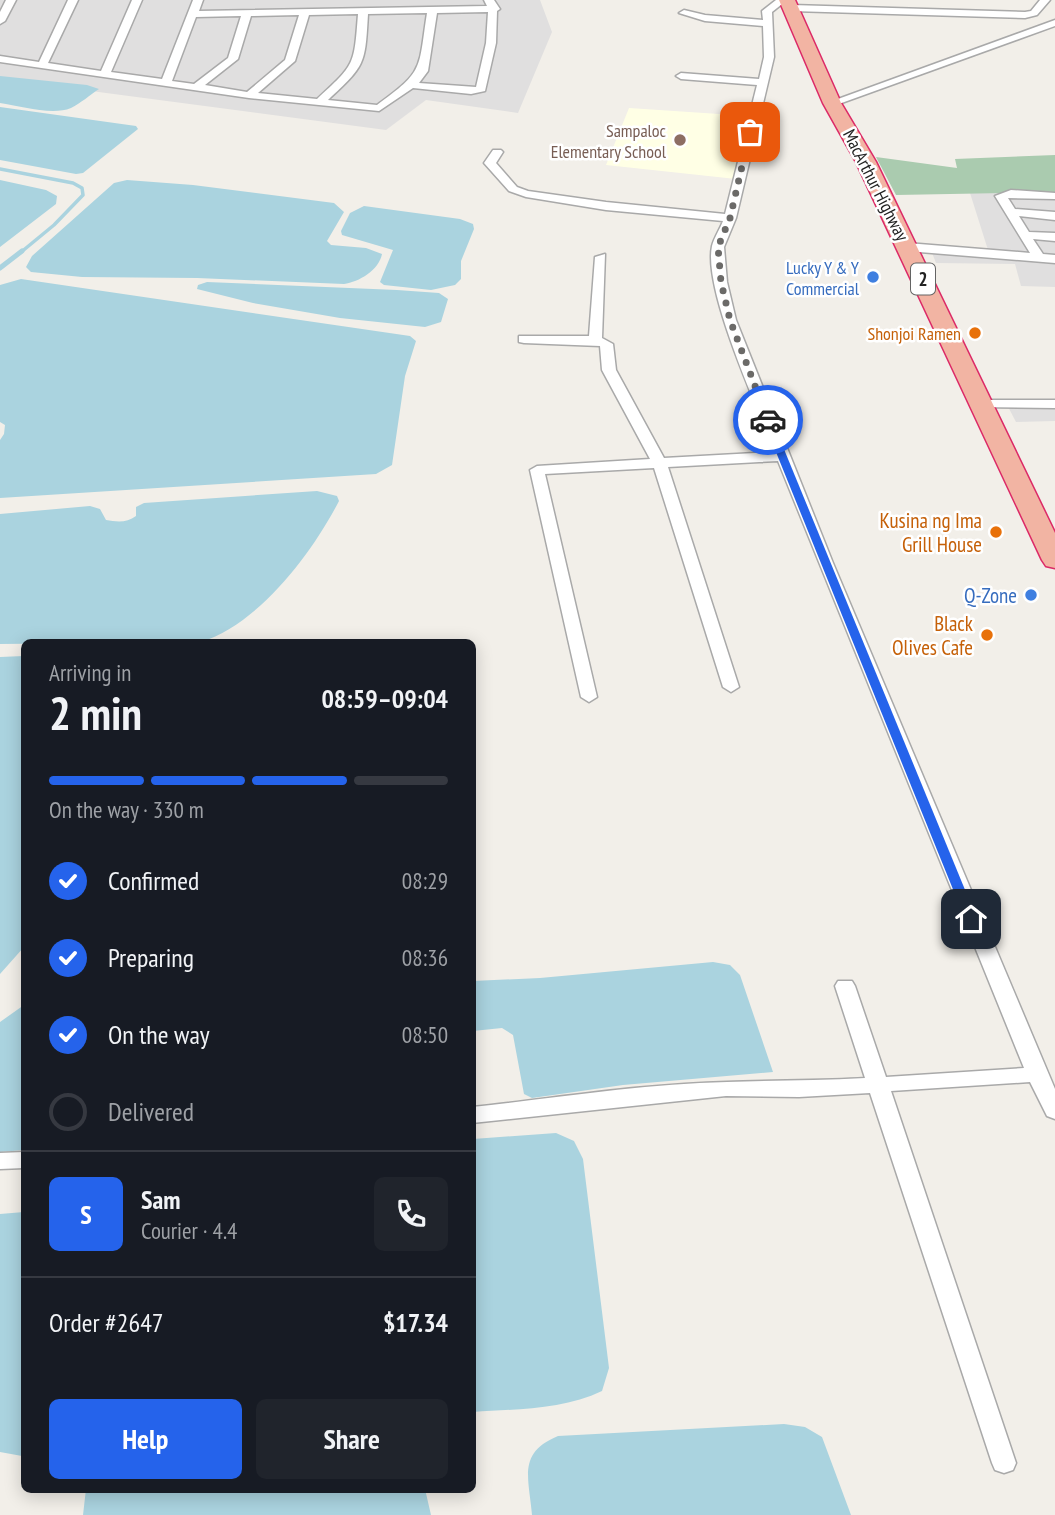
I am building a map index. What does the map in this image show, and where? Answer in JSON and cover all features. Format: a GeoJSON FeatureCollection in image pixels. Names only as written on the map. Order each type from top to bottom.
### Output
{"type":"FeatureCollection","features":[{"type":"Feature","properties":{"kind":"highway","name":"MacArthur Highway"},"geometry":{"type":"LineString","coordinates":[[787,3],[832,103],[866,162],[908,247],[1055,560]]}},
{"type":"Feature","properties":{"kind":"street"},"geometry":{"type":"LineString","coordinates":[[0,21],[11,0]]}},
{"type":"Feature","properties":{"kind":"street"},"geometry":{"type":"LineString","coordinates":[[42,65],[73,0]]}},
{"type":"Feature","properties":{"kind":"street"},"geometry":{"type":"LineString","coordinates":[[105,74],[137,0]]}},
{"type":"Feature","properties":{"kind":"street"},"geometry":{"type":"LineString","coordinates":[[166,82],[198,0]]}},
{"type":"Feature","properties":{"kind":"street"},"geometry":{"type":"LineString","coordinates":[[968,13],[981,0]]}},
{"type":"Feature","properties":{"kind":"street"},"geometry":{"type":"LineString","coordinates":[[1045,0],[1029,15],[787,3],[767,11],[769,57],[730,218],[718,247],[721,282],[730,320],[782,456],[909,769],[1055,1111]]}},
{"type":"Feature","properties":{"kind":"street"},"geometry":{"type":"LineString","coordinates":[[192,14],[432,11],[492,5],[489,54],[481,89],[477,91],[411,85]]}},
{"type":"Feature","properties":{"kind":"street"},"geometry":{"type":"LineString","coordinates":[[0,60],[249,95],[379,108],[411,85],[423,71],[432,11]]}},
{"type":"Feature","properties":{"kind":"street"},"geometry":{"type":"LineString","coordinates":[[318,103],[350,74],[360,57],[363,12]]}},
{"type":"Feature","properties":{"kind":"street"},"geometry":{"type":"LineString","coordinates":[[196,87],[233,59],[247,13]]}},
{"type":"Feature","properties":{"kind":"street"},"geometry":{"type":"LineString","coordinates":[[249,95],[290,61],[305,13]]}},
{"type":"Feature","properties":{"kind":"street"},"geometry":{"type":"LineString","coordinates":[[684,13],[705,18],[766,23]]}},
{"type":"Feature","properties":{"kind":"street"},"geometry":{"type":"LineString","coordinates":[[832,103],[1055,23]]}},
{"type":"Feature","properties":{"kind":"street"},"geometry":{"type":"LineString","coordinates":[[681,76],[763,82]]}},
{"type":"Feature","properties":{"kind":"street"},"geometry":{"type":"LineString","coordinates":[[497,152],[490,163],[513,190],[526,194],[606,206],[730,218]]}},
{"type":"Feature","properties":{"kind":"street"},"geometry":{"type":"LineString","coordinates":[[1039,258],[1001,196],[1055,196]]}},
{"type":"Feature","properties":{"kind":"street"},"geometry":{"type":"LineString","coordinates":[[1011,212],[1055,216]]}},
{"type":"Feature","properties":{"kind":"street"},"geometry":{"type":"LineString","coordinates":[[1025,235],[1055,237]]}},
{"type":"Feature","properties":{"kind":"street"},"geometry":{"type":"LineString","coordinates":[[908,247],[1055,259]]}},
{"type":"Feature","properties":{"kind":"street"},"geometry":{"type":"LineString","coordinates":[[595,340],[601,257]]}},
{"type":"Feature","properties":{"kind":"street"},"geometry":{"type":"LineString","coordinates":[[524,339],[595,340],[606,344],[609,370],[660,464],[731,687]]}},
{"type":"Feature","properties":{"kind":"street"},"geometry":{"type":"LineString","coordinates":[[984,409],[1055,404]]}},
{"type":"Feature","properties":{"kind":"street"},"geometry":{"type":"LineString","coordinates":[[984,409],[1055,414]]}},
{"type":"Feature","properties":{"kind":"street"},"geometry":{"type":"LineString","coordinates":[[589,697],[537,473],[543,468],[782,456]]}},
{"type":"Feature","properties":{"kind":"street"},"geometry":{"type":"LineString","coordinates":[[845,986],[1004,1463]]}},
{"type":"Feature","properties":{"kind":"street"},"geometry":{"type":"LineString","coordinates":[[476,1115],[726,1089],[799,1090],[1037,1074]]}},
{"type":"Feature","properties":{"kind":"street"},"geometry":{"type":"LineString","coordinates":[[0,1161],[21,1160]]}},
{"type":"Feature","properties":{"kind":"shaded area"},"geometry":{"type":"Polygon","coordinates":[[[0,0],[540,0],[552,32],[518,113],[426,100],[386,130],[0,79],[0,0]]]}},
{"type":"Feature","properties":{"kind":"shaded area","name":"Sampaloc Elementary School"},"geometry":{"type":"Polygon","coordinates":[[[629,108],[749,116],[736,179],[606,165],[629,108]]]}},
{"type":"Feature","properties":{"kind":"shaded area"},"geometry":{"type":"Polygon","coordinates":[[[1055,155],[1055,192],[896,195],[876,157],[957,168],[955,159],[1055,155]]]}},
{"type":"Feature","properties":{"kind":"shaded area"},"geometry":{"type":"Polygon","coordinates":[[[1055,192],[1055,287],[1021,286],[1015,264],[936,263],[929,245],[988,250],[970,193],[1055,192]]]}},
{"type":"Feature","properties":{"kind":"shaded area"},"geometry":{"type":"Polygon","coordinates":[[[1004,399],[1055,401],[1055,421],[1016,422],[1004,399]]]}},
{"type":"Feature","properties":{"kind":"water"},"geometry":{"type":"Polygon","coordinates":[[[0,76],[87,85],[99,89],[71,108],[36,110],[0,103],[0,76]]]}},
{"type":"Feature","properties":{"kind":"water"},"geometry":{"type":"Polygon","coordinates":[[[0,107],[136,126],[138,129],[83,173],[76,174],[0,160],[0,107]]]}},
{"type":"Feature","properties":{"kind":"water"},"geometry":{"type":"Polygon","coordinates":[[[0,180],[46,190],[57,196],[56,204],[0,247],[0,180]]]}},
{"type":"Feature","properties":{"kind":"water"},"geometry":{"type":"Polygon","coordinates":[[[127,180],[193,185],[334,203],[344,212],[327,241],[331,245],[366,248],[382,254],[377,265],[368,274],[344,284],[82,277],[31,272],[26,267],[32,256],[114,183],[127,180]]]}},
{"type":"Feature","properties":{"kind":"water"},"geometry":{"type":"Polygon","coordinates":[[[364,206],[460,219],[473,224],[474,229],[461,261],[461,279],[455,285],[431,290],[384,285],[380,282],[393,250],[342,235],[341,231],[350,213],[364,206]]]}},
{"type":"Feature","properties":{"kind":"water"},"geometry":{"type":"Polygon","coordinates":[[[21,279],[410,336],[416,341],[405,376],[392,465],[376,474],[0,498],[0,440],[5,425],[0,422],[0,285],[21,279]]]}},
{"type":"Feature","properties":{"kind":"water"},"geometry":{"type":"Polygon","coordinates":[[[207,282],[397,290],[439,293],[448,299],[441,322],[425,327],[340,318],[253,303],[197,289],[198,285],[207,282]]]}},
{"type":"Feature","properties":{"kind":"water"},"geometry":{"type":"Polygon","coordinates":[[[317,491],[337,496],[339,501],[314,542],[282,584],[244,619],[223,633],[208,639],[21,639],[21,644],[0,644],[0,514],[90,506],[100,509],[106,520],[122,521],[136,516],[136,507],[144,503],[317,491]]]}},
{"type":"Feature","properties":{"kind":"water"},"geometry":{"type":"Polygon","coordinates":[[[21,656],[21,950],[0,974],[0,657],[21,656]]]}},
{"type":"Feature","properties":{"kind":"water"},"geometry":{"type":"Polygon","coordinates":[[[713,962],[730,965],[740,975],[773,1072],[623,1085],[532,1098],[524,1094],[513,1035],[502,1028],[476,1031],[476,981],[540,978],[713,962]]]}},
{"type":"Feature","properties":{"kind":"water"},"geometry":{"type":"Polygon","coordinates":[[[21,1007],[21,1150],[0,1152],[0,1022],[21,1007]]]}},
{"type":"Feature","properties":{"kind":"water"},"geometry":{"type":"Polygon","coordinates":[[[556,1133],[574,1141],[583,1159],[609,1368],[602,1391],[571,1402],[539,1408],[476,1412],[476,1139],[556,1133]]]}},
{"type":"Feature","properties":{"kind":"water"},"geometry":{"type":"Polygon","coordinates":[[[21,1212],[21,1456],[0,1452],[0,1214],[21,1212]]]}},
{"type":"Feature","properties":{"kind":"water"},"geometry":{"type":"Polygon","coordinates":[[[784,1424],[805,1427],[822,1437],[851,1515],[532,1515],[528,1468],[536,1450],[558,1436],[784,1424]]]}},
{"type":"Feature","properties":{"kind":"water"},"geometry":{"type":"Polygon","coordinates":[[[86,1493],[426,1493],[431,1515],[83,1515],[86,1493]]]}},
{"type":"Feature","properties":{"kind":"waterway"},"geometry":{"type":"LineString","coordinates":[[0,169],[73,183],[82,188],[83,195],[54,225],[20,253]]}},
{"type":"Feature","properties":{"kind":"waterway"},"geometry":{"type":"LineString","coordinates":[[0,268],[22,251]]}},
{"type":"Feature","properties":{"kind":"way so far"},"geometry":{"type":"LineString","coordinates":[[750,132],[730,218],[718,247],[721,282],[730,320],[768,420]]}},
{"type":"Feature","properties":{"kind":"place","name":"Sampaloc Elementary School"},"geometry":{"type":"Point","coordinates":[680,140]}},
{"type":"Feature","properties":{"kind":"place","name":"Lucky Y & Y Commercial"},"geometry":{"type":"Point","coordinates":[873,277]}},
{"type":"Feature","properties":{"kind":"place","name":"Shonjoi Ramen"},"geometry":{"type":"Point","coordinates":[975,333]}},
{"type":"Feature","properties":{"kind":"place","name":"Kusina ng Ima Grill House"},"geometry":{"type":"Point","coordinates":[996,532]}},
{"type":"Feature","properties":{"kind":"place","name":"Q-Zone"},"geometry":{"type":"Point","coordinates":[1031,595]}},
{"type":"Feature","properties":{"kind":"place","name":"Black Olives Cafe"},"geometry":{"type":"Point","coordinates":[987,635]}},
{"type":"Feature","properties":{"kind":"route"},"geometry":{"type":"LineString","coordinates":[[768,420],[971,919]]}}]}
